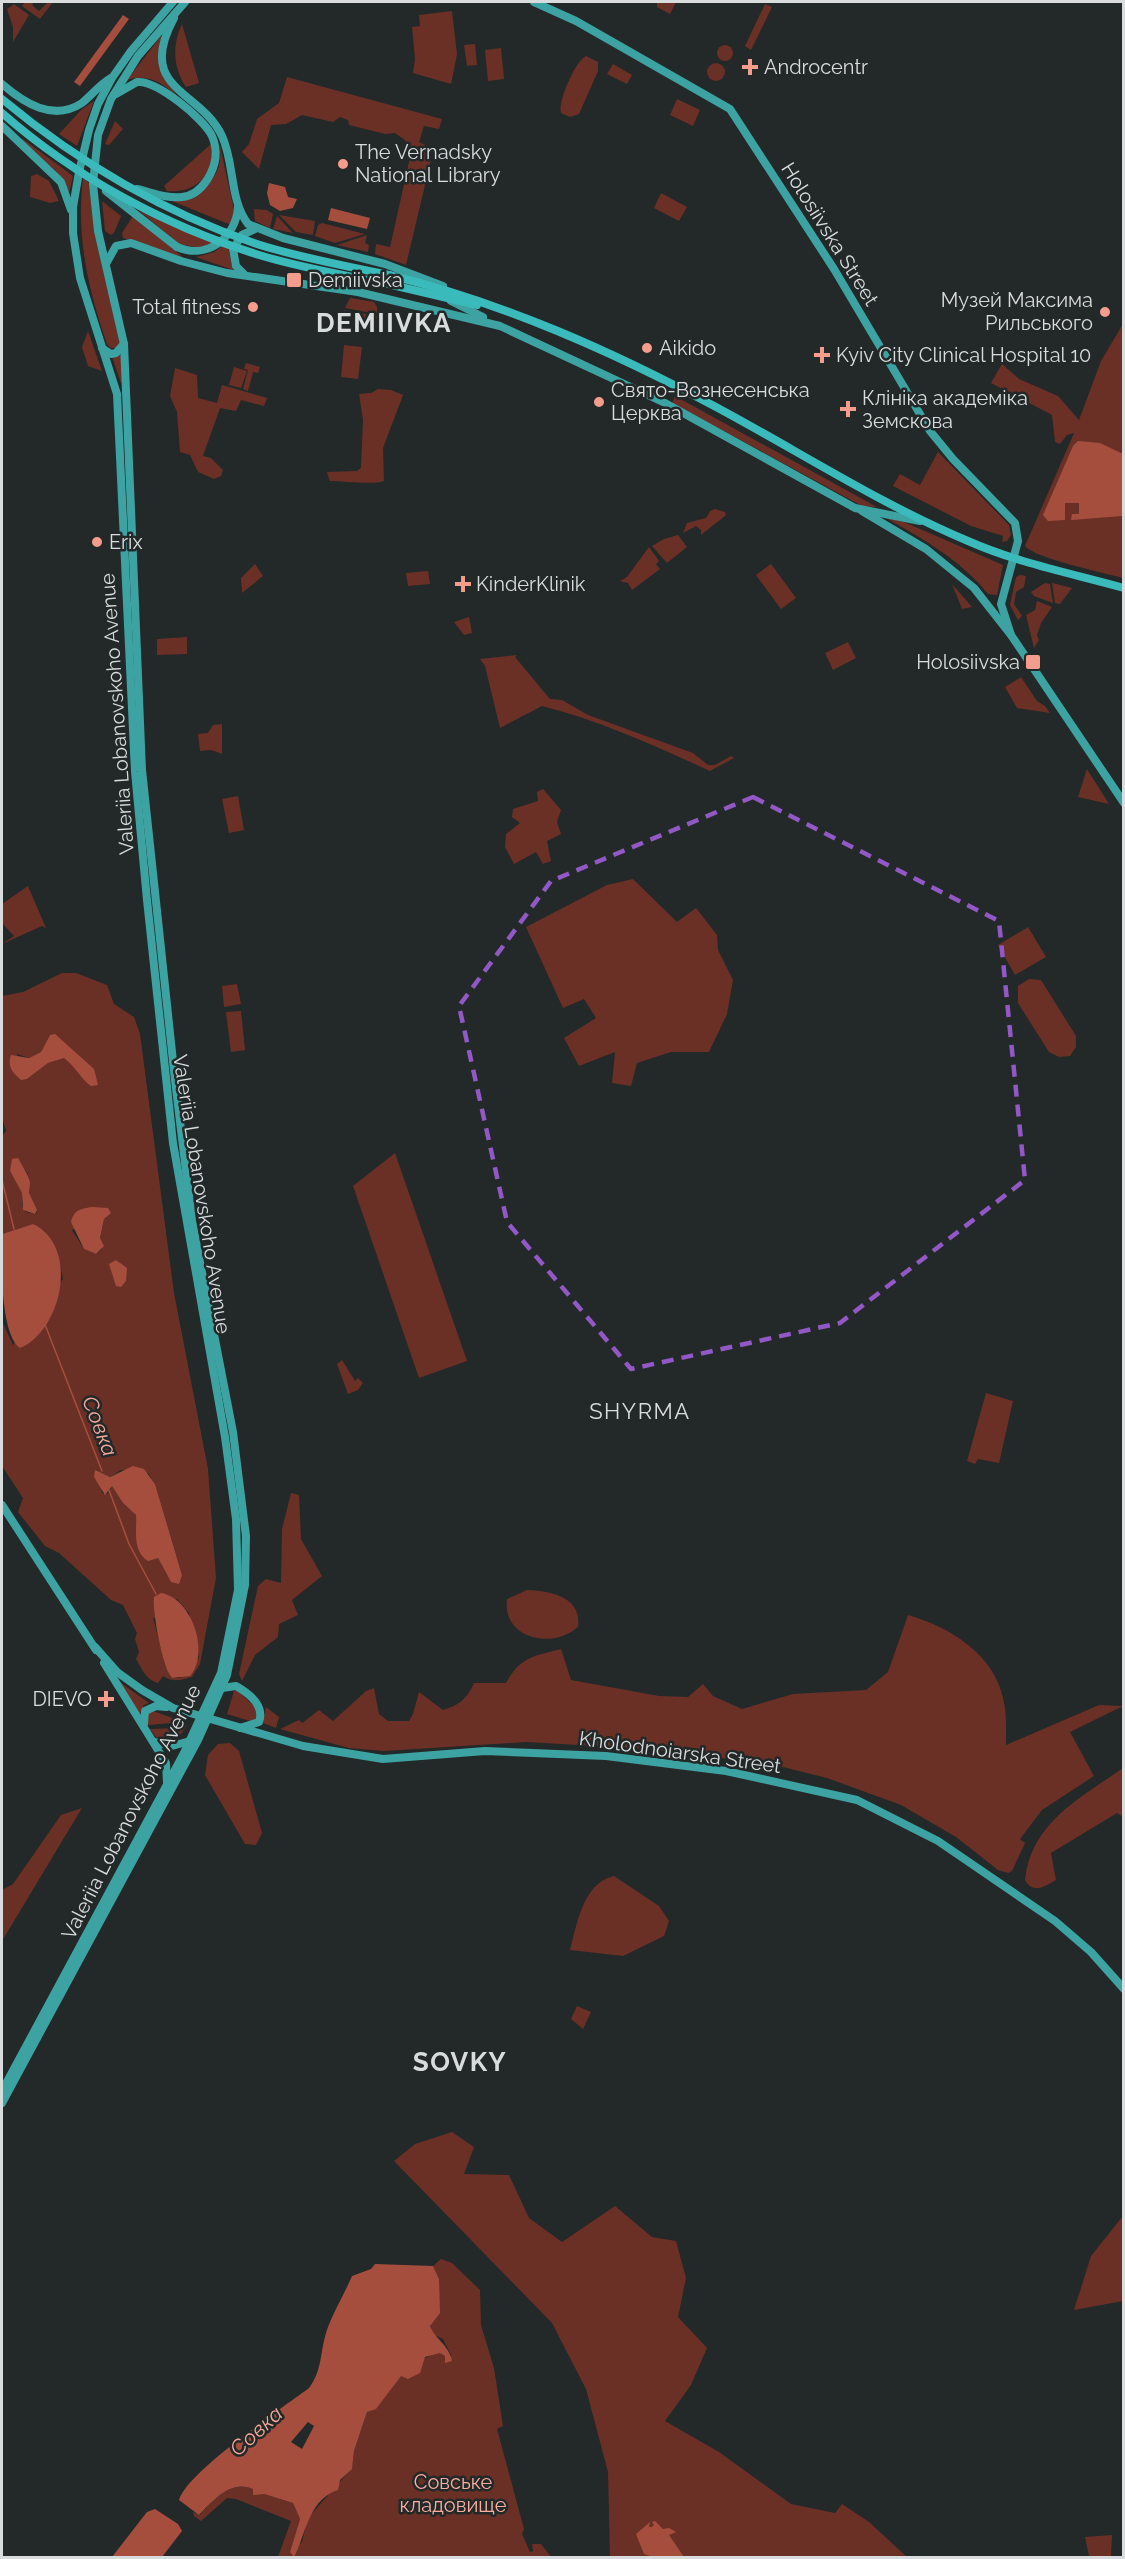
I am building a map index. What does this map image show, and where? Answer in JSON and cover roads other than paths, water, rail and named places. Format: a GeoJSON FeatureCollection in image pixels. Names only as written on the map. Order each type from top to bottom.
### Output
{"type":"FeatureCollection","features":[{"type":"Feature","properties":{"kind":"highway"},"geometry":{"type":"LineString","coordinates":[[2,99],[60,146],[129,188],[172,210],[260,245],[442,296],[513,313]]}},
{"type":"Feature","properties":{"kind":"highway"},"geometry":{"type":"LineString","coordinates":[[2,113],[88,177],[166,218],[258,254],[388,280],[453,290],[513,313],[577,338],[684,389],[925,522],[1013,560],[1124,588]]}},
{"type":"Feature","properties":{"kind":"main road"},"geometry":{"type":"LineString","coordinates":[[2,84],[22,101],[34,107],[56,111],[81,103],[112,78],[173,2]]}},
{"type":"Feature","properties":{"kind":"main road","name":"Valeriia Lobanovskoho Avenue"},"geometry":{"type":"LineString","coordinates":[[2,2091],[190,1741],[222,1688],[235,1645],[244,1600],[246,1536],[233,1432],[190,1208],[145,803],[124,344],[96,217],[93,184],[98,135],[111,99],[138,56],[185,2]]}},
{"type":"Feature","properties":{"kind":"main road","name":"Holosiivska Street"},"geometry":{"type":"LineString","coordinates":[[534,2],[576,21],[730,109],[834,269],[930,431],[952,459],[1015,523],[1018,535],[1002,610],[1011,634]]}},
{"type":"Feature","properties":{"kind":"main road"},"geometry":{"type":"LineString","coordinates":[[178,9],[164,39],[164,69],[174,87],[218,129],[225,144],[238,205],[243,217],[255,229],[376,261],[453,290]]}},
{"type":"Feature","properties":{"kind":"main road"},"geometry":{"type":"LineString","coordinates":[[73,218],[88,130],[112,78]]}},
{"type":"Feature","properties":{"kind":"main road"},"geometry":{"type":"LineString","coordinates":[[111,99],[124,87],[137,81],[151,82],[168,94],[212,135],[217,151],[212,172],[197,191],[182,197],[129,188]]}},
{"type":"Feature","properties":{"kind":"main road"},"geometry":{"type":"LineString","coordinates":[[2,126],[61,182],[73,218]]}},
{"type":"Feature","properties":{"kind":"main road"},"geometry":{"type":"LineString","coordinates":[[88,177],[177,248],[194,265]]}},
{"type":"Feature","properties":{"kind":"main road"},"geometry":{"type":"LineString","coordinates":[[177,248],[193,252],[220,244],[236,224],[238,205]]}},
{"type":"Feature","properties":{"kind":"main road","name":"Valeriia Lobanovskoho Avenue"},"geometry":{"type":"LineString","coordinates":[[2,2103],[140,1852],[204,1718],[221,1672],[237,1599],[239,1553],[225,1437],[173,1143],[135,784],[117,394],[75,251],[73,218]]}},
{"type":"Feature","properties":{"kind":"main road"},"geometry":{"type":"LineString","coordinates":[[248,277],[236,266],[233,249],[242,235],[255,229]]}},
{"type":"Feature","properties":{"kind":"main road"},"geometry":{"type":"LineString","coordinates":[[106,263],[113,249],[123,243],[194,265],[248,277],[358,292],[500,326]]}},
{"type":"Feature","properties":{"kind":"main road"},"geometry":{"type":"LineString","coordinates":[[442,296],[500,326],[657,399],[855,508],[943,561],[982,598],[1011,634],[1124,804]]}},
{"type":"Feature","properties":{"kind":"main road"},"geometry":{"type":"LineString","coordinates":[[102,348],[111,354],[116,353],[124,344]]}},
{"type":"Feature","properties":{"kind":"main road"},"geometry":{"type":"LineString","coordinates":[[855,508],[925,522]]}},
{"type":"Feature","properties":{"kind":"main road"},"geometry":{"type":"LineString","coordinates":[[982,598],[992,602],[1004,592]]}},
{"type":"Feature","properties":{"kind":"main road"},"geometry":{"type":"LineString","coordinates":[[2,1505],[166,1762],[166,1788]]}},
{"type":"Feature","properties":{"kind":"main road"},"geometry":{"type":"LineString","coordinates":[[94,1647],[117,1672],[148,1695],[173,1708]]}},
{"type":"Feature","properties":{"kind":"main road"},"geometry":{"type":"LineString","coordinates":[[222,1688],[236,1686],[260,1708],[262,1714],[259,1722],[236,1728]]}},
{"type":"Feature","properties":{"kind":"main road"},"geometry":{"type":"LineString","coordinates":[[144,1726],[145,1711],[150,1707],[173,1708]]}},
{"type":"Feature","properties":{"kind":"main road","name":"Kholodnoiarska Street"},"geometry":{"type":"LineString","coordinates":[[173,1708],[303,1746],[382,1759],[485,1751],[606,1756],[726,1771],[857,1800],[938,1841],[1055,1921],[1091,1952],[1124,1989]]}},
{"type":"Feature","properties":{"kind":"main road"},"geometry":{"type":"LineString","coordinates":[[154,1742],[172,1746],[190,1741]]}},
{"type":"Feature","properties":{"kind":"water"},"geometry":{"type":"Polygon","coordinates":[[[123,15],[129,19],[80,86],[74,82],[123,15]]]}},
{"type":"Feature","properties":{"kind":"water"},"geometry":{"type":"Polygon","coordinates":[[[269,183],[285,187],[288,197],[297,199],[293,208],[280,211],[270,205],[267,193],[269,183]]]}},
{"type":"Feature","properties":{"kind":"water"},"geometry":{"type":"Polygon","coordinates":[[[331,208],[370,218],[367,229],[328,220],[331,208]]]}},
{"type":"Feature","properties":{"kind":"water"},"geometry":{"type":"Polygon","coordinates":[[[1078,441],[1100,443],[1123,454],[1123,516],[1071,520],[1072,514],[1079,514],[1079,503],[1065,503],[1065,520],[1048,521],[1043,515],[1073,446],[1078,441]]]}},
{"type":"Feature","properties":{"kind":"water"},"geometry":{"type":"Polygon","coordinates":[[[55,1034],[94,1069],[98,1085],[91,1086],[64,1058],[48,1063],[27,1079],[21,1080],[15,1074],[10,1066],[11,1055],[29,1058],[41,1052],[50,1035],[55,1034]]]}},
{"type":"Feature","properties":{"kind":"water"},"geometry":{"type":"Polygon","coordinates":[[[18,1158],[30,1182],[29,1193],[37,1210],[35,1214],[23,1210],[22,1193],[10,1171],[12,1159],[18,1158]]]}},
{"type":"Feature","properties":{"kind":"water"},"geometry":{"type":"Polygon","coordinates":[[[92,1207],[108,1208],[111,1213],[104,1219],[100,1238],[104,1246],[96,1254],[84,1249],[71,1222],[78,1211],[92,1207]]]}},
{"type":"Feature","properties":{"kind":"water"},"geometry":{"type":"Polygon","coordinates":[[[33,1224],[48,1235],[57,1251],[61,1269],[60,1288],[55,1307],[46,1324],[35,1338],[20,1348],[13,1340],[5,1313],[2,1234],[33,1224]]]}},
{"type":"Feature","properties":{"kind":"water"},"geometry":{"type":"Polygon","coordinates":[[[116,1260],[127,1268],[126,1281],[121,1287],[116,1286],[109,1264],[116,1260]]]}},
{"type":"Feature","properties":{"kind":"water"},"geometry":{"type":"Polygon","coordinates":[[[133,1466],[144,1469],[155,1484],[182,1575],[179,1584],[171,1582],[158,1558],[148,1561],[143,1557],[136,1540],[136,1515],[123,1503],[112,1486],[105,1495],[94,1477],[95,1470],[110,1477],[133,1466]]]}},
{"type":"Feature","properties":{"kind":"water"},"geometry":{"type":"Polygon","coordinates":[[[161,1593],[172,1597],[181,1605],[195,1628],[198,1654],[196,1666],[190,1676],[172,1678],[165,1664],[154,1604],[154,1597],[161,1593]]]}},
{"type":"Feature","properties":{"kind":"water"},"geometry":{"type":"Polygon","coordinates":[[[375,2264],[433,2266],[439,2279],[440,2313],[430,2326],[448,2351],[452,2361],[445,2363],[445,2356],[440,2353],[425,2357],[420,2373],[408,2379],[401,2376],[376,2409],[367,2412],[354,2451],[352,2469],[340,2480],[338,2490],[328,2495],[314,2509],[294,2557],[290,2552],[300,2519],[293,2503],[264,2494],[253,2495],[253,2489],[245,2487],[229,2489],[199,2515],[179,2500],[186,2488],[216,2458],[309,2388],[319,2368],[329,2326],[352,2276],[371,2269],[375,2264]],[[308,2422],[291,2442],[302,2449],[314,2426],[308,2422]]]}},
{"type":"Feature","properties":{"kind":"water"},"geometry":{"type":"Polygon","coordinates":[[[155,2509],[178,2524],[182,2531],[162,2557],[112,2557],[147,2512],[155,2509]]]}},
{"type":"Feature","properties":{"kind":"water"},"geometry":{"type":"Polygon","coordinates":[[[655,2521],[663,2529],[669,2528],[676,2532],[669,2535],[684,2557],[653,2557],[644,2554],[636,2534],[650,2522],[649,2527],[652,2527],[654,2525],[652,2522],[655,2521]]]}},
{"type":"Feature","properties":{"kind":"waterway","name":"Совка"},"geometry":{"type":"LineString","coordinates":[[2,1180],[14,1229]]}},
{"type":"Feature","properties":{"kind":"waterway","name":"Совка"},"geometry":{"type":"LineString","coordinates":[[44,1322],[102,1471]]}},
{"type":"Feature","properties":{"kind":"waterway","name":"Совка"},"geometry":{"type":"LineString","coordinates":[[109,1490],[129,1544],[156,1594]]}},
{"type":"Feature","properties":{"kind":"place","name":"Androcentr"},"geometry":{"type":"Point","coordinates":[750,67]}},
{"type":"Feature","properties":{"kind":"place","name":"The Vernadsky National Library"},"geometry":{"type":"Point","coordinates":[343,164]}},
{"type":"Feature","properties":{"kind":"place","name":"Demiivska"},"geometry":{"type":"Point","coordinates":[294,280]}},
{"type":"Feature","properties":{"kind":"place","name":"Total fitness"},"geometry":{"type":"Point","coordinates":[253,307]}},
{"type":"Feature","properties":{"kind":"place","name":"Музей Максима Рильського"},"geometry":{"type":"Point","coordinates":[1105,312]}},
{"type":"Feature","properties":{"kind":"place","name":"Aikido"},"geometry":{"type":"Point","coordinates":[647,348]}},
{"type":"Feature","properties":{"kind":"place","name":"Kyiv City Clinical Hospital 10"},"geometry":{"type":"Point","coordinates":[822,355]}},
{"type":"Feature","properties":{"kind":"place","name":"Свято-Вознесенська Церква"},"geometry":{"type":"Point","coordinates":[599,402]}},
{"type":"Feature","properties":{"kind":"place","name":"Клініка академіка Земскова"},"geometry":{"type":"Point","coordinates":[848,409]}},
{"type":"Feature","properties":{"kind":"place","name":"Erix"},"geometry":{"type":"Point","coordinates":[97,542]}},
{"type":"Feature","properties":{"kind":"place","name":"KinderKlinik"},"geometry":{"type":"Point","coordinates":[463,584]}},
{"type":"Feature","properties":{"kind":"place","name":"Holosiivska"},"geometry":{"type":"Point","coordinates":[1033,662]}},
{"type":"Feature","properties":{"kind":"place","name":"DIEVO"},"geometry":{"type":"Point","coordinates":[106,1699]}},
{"type":"Feature","properties":{"kind":"district","name":"DEMIIVKA"},"geometry":{"type":"Point","coordinates":[384,323]}},
{"type":"Feature","properties":{"kind":"district","name":"SHYRMA"},"geometry":{"type":"Point","coordinates":[640,1411]}},
{"type":"Feature","properties":{"kind":"district","name":"SOVKY"},"geometry":{"type":"Point","coordinates":[460,2062]}},
{"type":"Feature","properties":{"kind":"park label","name":"Совське кладовище"},"geometry":{"type":"Point","coordinates":[453,2494]}}]}
